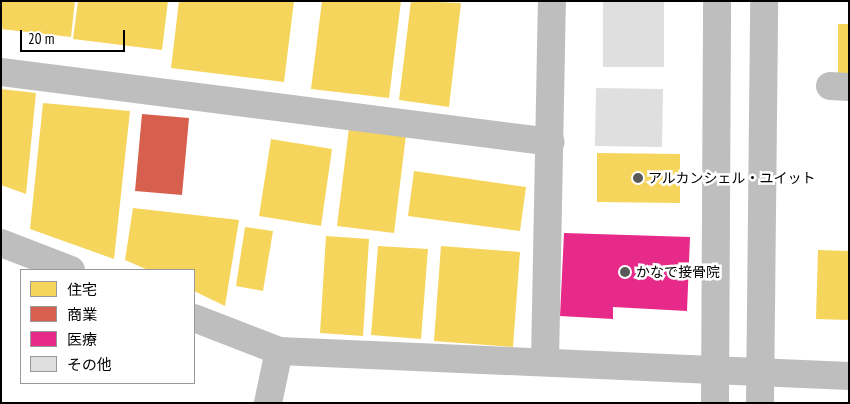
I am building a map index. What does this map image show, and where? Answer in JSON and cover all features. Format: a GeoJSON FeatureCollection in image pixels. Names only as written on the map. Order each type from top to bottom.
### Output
{"type":"FeatureCollection","features":[{"type":"Feature","properties":{"kind":"street"},"geometry":{"type":"LineString","coordinates":[[545,361],[551,142],[552,1]]}},
{"type":"Feature","properties":{"kind":"street"},"geometry":{"type":"LineString","coordinates":[[715,403],[717,1]]}},
{"type":"Feature","properties":{"kind":"street"},"geometry":{"type":"LineString","coordinates":[[760,403],[764,1]]}},
{"type":"Feature","properties":{"kind":"street"},"geometry":{"type":"LineString","coordinates":[[1,72],[551,142]]}},
{"type":"Feature","properties":{"kind":"street"},"geometry":{"type":"LineString","coordinates":[[1,243],[69,269]]}},
{"type":"Feature","properties":{"kind":"street"},"geometry":{"type":"LineString","coordinates":[[195,318],[279,351],[545,361],[714,371],[849,376]]}},
{"type":"Feature","properties":{"kind":"street"},"geometry":{"type":"LineString","coordinates":[[268,403],[279,351]]}},
{"type":"Feature","properties":{"kind":"building: 住宅"},"geometry":{"type":"Polygon","coordinates":[[[1,1],[75,1],[71,37],[1,29],[1,1]]]}},
{"type":"Feature","properties":{"kind":"building: 住宅"},"geometry":{"type":"Polygon","coordinates":[[[78,1],[168,1],[162,50],[73,39],[78,1]]]}},
{"type":"Feature","properties":{"kind":"building: 住宅"},"geometry":{"type":"Polygon","coordinates":[[[179,1],[294,1],[284,82],[171,68],[179,1]]]}},
{"type":"Feature","properties":{"kind":"building: 住宅"},"geometry":{"type":"Polygon","coordinates":[[[322,1],[401,1],[389,98],[311,89],[322,1]]]}},
{"type":"Feature","properties":{"kind":"building: 住宅"},"geometry":{"type":"Polygon","coordinates":[[[411,1],[461,3],[449,107],[399,100],[411,1]]]}},
{"type":"Feature","properties":{"kind":"building: 住宅"},"geometry":{"type":"Polygon","coordinates":[[[838,24],[849,24],[849,74],[838,74],[838,24]]]}},
{"type":"Feature","properties":{"kind":"building: 住宅"},"geometry":{"type":"Polygon","coordinates":[[[1,89],[36,93],[26,194],[1,185],[1,89]]]}},
{"type":"Feature","properties":{"kind":"building: 住宅"},"geometry":{"type":"Polygon","coordinates":[[[43,103],[130,111],[114,259],[30,229],[43,103]]]}},
{"type":"Feature","properties":{"kind":"building: 住宅"},"geometry":{"type":"Polygon","coordinates":[[[349,128],[406,135],[394,233],[337,226],[349,128]]]}},
{"type":"Feature","properties":{"kind":"building: 住宅"},"geometry":{"type":"Polygon","coordinates":[[[271,139],[332,149],[321,226],[259,216],[271,139]]]}},
{"type":"Feature","properties":{"kind":"building: 住宅","name":"アルカンシェル・ユイット"},"geometry":{"type":"Polygon","coordinates":[[[597,153],[680,154],[680,203],[597,202],[597,153]]]}},
{"type":"Feature","properties":{"kind":"building: 住宅"},"geometry":{"type":"Polygon","coordinates":[[[414,171],[526,187],[520,231],[408,216],[414,171]]]}},
{"type":"Feature","properties":{"kind":"building: 住宅"},"geometry":{"type":"Polygon","coordinates":[[[133,208],[239,220],[225,306],[195,291],[195,269],[146,269],[125,260],[133,208]]]}},
{"type":"Feature","properties":{"kind":"building: 住宅"},"geometry":{"type":"Polygon","coordinates":[[[245,227],[273,231],[263,291],[236,286],[245,227]]]}},
{"type":"Feature","properties":{"kind":"building: 住宅"},"geometry":{"type":"Polygon","coordinates":[[[326,236],[369,239],[363,336],[320,333],[326,236]]]}},
{"type":"Feature","properties":{"kind":"building: 住宅"},"geometry":{"type":"Polygon","coordinates":[[[378,246],[428,249],[421,339],[371,335],[378,246]]]}},
{"type":"Feature","properties":{"kind":"building: 住宅"},"geometry":{"type":"Polygon","coordinates":[[[441,246],[520,252],[513,347],[434,341],[441,246]]]}},
{"type":"Feature","properties":{"kind":"building: 住宅"},"geometry":{"type":"Polygon","coordinates":[[[818,250],[849,251],[849,320],[816,319],[818,250]]]}},
{"type":"Feature","properties":{"kind":"building: 商業"},"geometry":{"type":"Polygon","coordinates":[[[142,114],[189,118],[182,195],[135,191],[142,114]]]}},
{"type":"Feature","properties":{"kind":"building: 医療","name":"かなで接骨院"},"geometry":{"type":"Polygon","coordinates":[[[564,233],[690,237],[687,311],[613,307],[613,319],[560,316],[564,233]]]}},
{"type":"Feature","properties":{"kind":"building: その他"},"geometry":{"type":"Polygon","coordinates":[[[603,2],[664,2],[664,67],[603,67],[603,2]]]}},
{"type":"Feature","properties":{"kind":"building: その他"},"geometry":{"type":"Polygon","coordinates":[[[596,88],[663,89],[662,147],[595,146],[596,88]]]}},
{"type":"Feature","properties":{"kind":"place","name":"アルカンシェル・ユイット"},"geometry":{"type":"Point","coordinates":[638,178]}},
{"type":"Feature","properties":{"kind":"place","name":"かなで接骨院"},"geometry":{"type":"Point","coordinates":[625,272]}}]}
